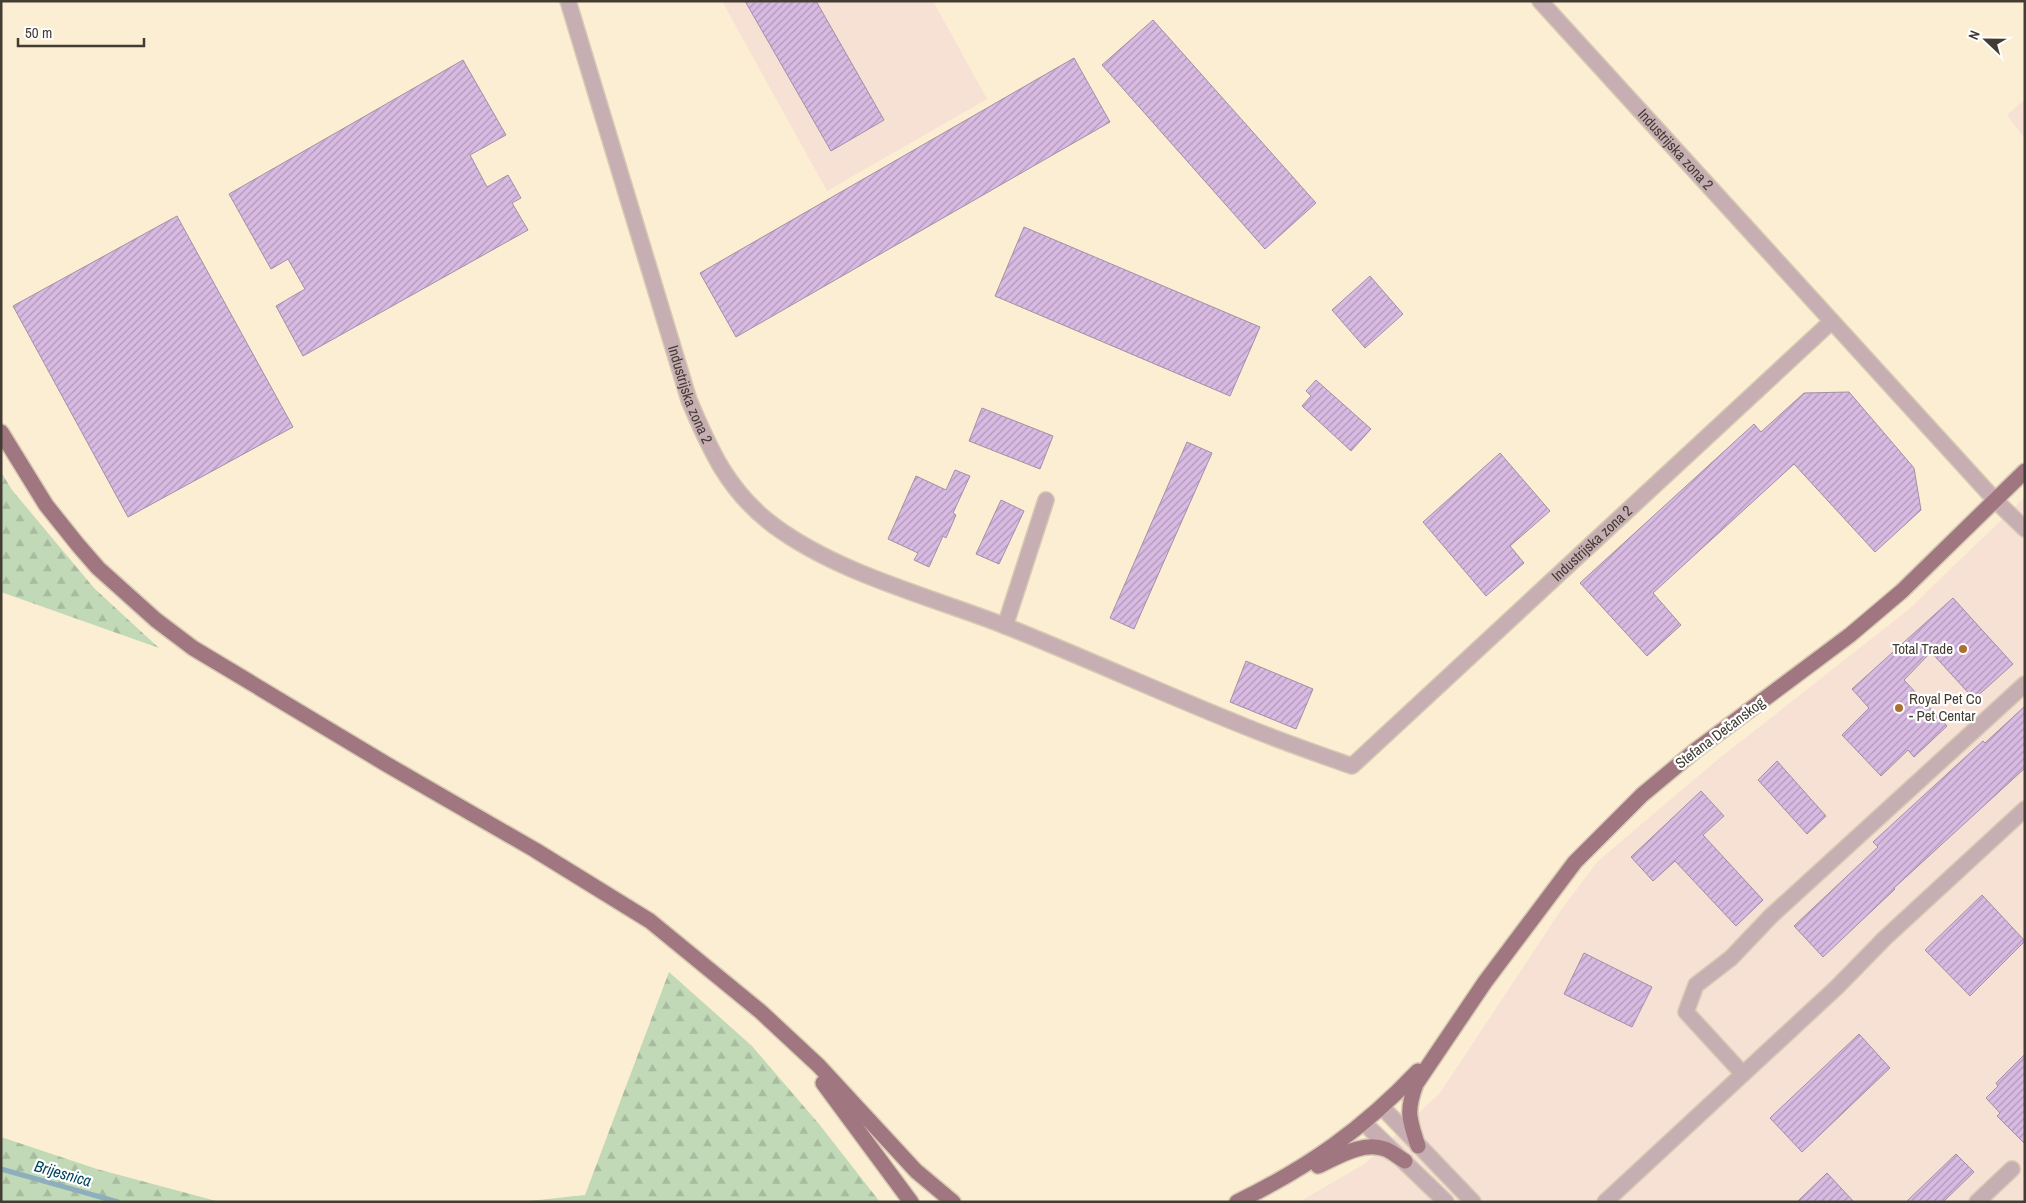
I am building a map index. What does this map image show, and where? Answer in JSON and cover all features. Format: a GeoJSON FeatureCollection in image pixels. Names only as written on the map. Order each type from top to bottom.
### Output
{"type":"FeatureCollection","features":[{"type":"Feature","properties":{"kind":"main road"},"geometry":{"type":"LineString","coordinates":[[1,432],[46,505],[78,545],[98,568],[156,620],[209,657],[386,764],[535,850],[650,922],[761,1012],[819,1066],[916,1171],[953,1202]]}},
{"type":"Feature","properties":{"kind":"main road","name":"Stefana Dečanskog"},"geometry":{"type":"LineString","coordinates":[[1452,1029],[1575,862],[1642,795],[1696,750],[1850,635],[1902,590],[2025,471]]}},
{"type":"Feature","properties":{"kind":"main road"},"geometry":{"type":"LineString","coordinates":[[1237,1201],[1268,1186],[1321,1154],[1383,1108],[1418,1071],[1452,1029]]}},
{"type":"Feature","properties":{"kind":"main road"},"geometry":{"type":"LineString","coordinates":[[1418,1146],[1408,1118],[1409,1104],[1416,1084],[1452,1029]]}},
{"type":"Feature","properties":{"kind":"main road"},"geometry":{"type":"LineString","coordinates":[[792,1042],[911,1202]]}},
{"type":"Feature","properties":{"kind":"main road"},"geometry":{"type":"LineString","coordinates":[[1268,1186],[1303,1174],[1358,1148],[1372,1146],[1385,1149],[1405,1161]]}},
{"type":"Feature","properties":{"kind":"street","name":"Industrijska zona 2"},"geometry":{"type":"LineString","coordinates":[[568,1],[689,400],[710,451],[737,492],[772,524],[809,548],[875,578],[1005,626],[1250,729],[1352,766],[1832,321]]}},
{"type":"Feature","properties":{"kind":"street","name":"Industrijska zona 2"},"geometry":{"type":"LineString","coordinates":[[1540,1],[1995,500],[2025,529]]}},
{"type":"Feature","properties":{"kind":"street"},"geometry":{"type":"LineString","coordinates":[[1005,626],[1046,500]]}},
{"type":"Feature","properties":{"kind":"street"},"geometry":{"type":"LineString","coordinates":[[1743,1074],[1686,1012],[1696,985],[1731,958],[1771,916],[2025,684]]}},
{"type":"Feature","properties":{"kind":"street"},"geometry":{"type":"LineString","coordinates":[[1605,1202],[2025,809]]}},
{"type":"Feature","properties":{"kind":"street"},"geometry":{"type":"LineString","coordinates":[[1383,1108],[1473,1202]]}},
{"type":"Feature","properties":{"kind":"street"},"geometry":{"type":"LineString","coordinates":[[1364,1123],[1446,1202]]}},
{"type":"Feature","properties":{"kind":"street"},"geometry":{"type":"LineString","coordinates":[[1977,1202],[2012,1169]]}},
{"type":"Feature","properties":{"kind":"shaded area"},"geometry":{"type":"Polygon","coordinates":[[[722,1],[933,1],[987,99],[827,191],[722,1]]]}},
{"type":"Feature","properties":{"kind":"shaded area"},"geometry":{"type":"Polygon","coordinates":[[[2025,99],[2025,139],[2007,115],[2025,99]]]}},
{"type":"Feature","properties":{"kind":"shaded area"},"geometry":{"type":"Polygon","coordinates":[[[2025,497],[2025,1202],[1299,1202],[1366,1163],[1440,1093],[1561,910],[1598,861],[1716,761],[1908,610],[2025,497]]]}},
{"type":"Feature","properties":{"kind":"green space"},"geometry":{"type":"Polygon","coordinates":[[[1,472],[12,490],[94,588],[159,648],[1,592],[1,472]]]}},
{"type":"Feature","properties":{"kind":"green space"},"geometry":{"type":"Polygon","coordinates":[[[669,972],[752,1046],[819,1124],[880,1202],[520,1202],[585,1195],[669,972]]]}},
{"type":"Feature","properties":{"kind":"green space"},"geometry":{"type":"Polygon","coordinates":[[[1,1137],[97,1169],[220,1202],[1,1202],[1,1137]]]}},
{"type":"Feature","properties":{"kind":"building"},"geometry":{"type":"Polygon","coordinates":[[[745,1],[816,1],[884,120],[831,151],[745,1]]]}},
{"type":"Feature","properties":{"kind":"building"},"geometry":{"type":"Polygon","coordinates":[[[1153,20],[1316,203],[1265,249],[1102,65],[1153,20]]]}},
{"type":"Feature","properties":{"kind":"building"},"geometry":{"type":"Polygon","coordinates":[[[1074,58],[1110,122],[736,337],[700,273],[1074,58]]]}},
{"type":"Feature","properties":{"kind":"building"},"geometry":{"type":"Polygon","coordinates":[[[463,60],[506,135],[470,155],[487,187],[508,175],[521,198],[512,203],[528,230],[303,356],[276,306],[305,289],[288,259],[271,269],[229,194],[463,60]]]}},
{"type":"Feature","properties":{"kind":"building"},"geometry":{"type":"Polygon","coordinates":[[[177,216],[293,427],[128,517],[13,306],[177,216]]]}},
{"type":"Feature","properties":{"kind":"building"},"geometry":{"type":"Polygon","coordinates":[[[1024,227],[1260,327],[1230,396],[995,296],[1024,227]]]}},
{"type":"Feature","properties":{"kind":"building"},"geometry":{"type":"Polygon","coordinates":[[[1370,276],[1403,314],[1365,348],[1332,310],[1370,276]]]}},
{"type":"Feature","properties":{"kind":"building"},"geometry":{"type":"Polygon","coordinates":[[[1316,380],[1371,429],[1351,451],[1302,406],[1311,396],[1306,391],[1316,380]]]}},
{"type":"Feature","properties":{"kind":"building"},"geometry":{"type":"Polygon","coordinates":[[[1849,392],[1914,468],[1921,510],[1875,552],[1794,464],[1653,593],[1681,625],[1647,656],[1580,583],[1754,424],[1761,432],[1804,393],[1849,392]]]}},
{"type":"Feature","properties":{"kind":"building"},"geometry":{"type":"Polygon","coordinates":[[[982,408],[1053,436],[1040,469],[969,441],[982,408]]]}},
{"type":"Feature","properties":{"kind":"building"},"geometry":{"type":"Polygon","coordinates":[[[1187,442],[1212,453],[1134,629],[1110,618],[1187,442]]]}},
{"type":"Feature","properties":{"kind":"building"},"geometry":{"type":"Polygon","coordinates":[[[1500,453],[1550,511],[1510,546],[1524,563],[1486,596],[1423,522],[1500,453]]]}},
{"type":"Feature","properties":{"kind":"building"},"geometry":{"type":"Polygon","coordinates":[[[955,470],[970,476],[953,513],[956,515],[946,538],[943,536],[929,567],[914,560],[918,553],[888,539],[916,476],[946,490],[955,470]]]}},
{"type":"Feature","properties":{"kind":"building"},"geometry":{"type":"Polygon","coordinates":[[[1001,500],[1024,511],[999,564],[976,554],[1001,500]]]}},
{"type":"Feature","properties":{"kind":"building"},"geometry":{"type":"Polygon","coordinates":[[[1953,598],[2013,664],[1974,699],[1931,652],[1904,680],[1947,726],[1914,757],[1908,750],[1881,776],[1842,735],[1869,708],[1852,689],[1953,598]]]}},
{"type":"Feature","properties":{"kind":"building"},"geometry":{"type":"Polygon","coordinates":[[[1246,661],[1313,689],[1296,729],[1230,702],[1246,661]]]}},
{"type":"Feature","properties":{"kind":"building"},"geometry":{"type":"Polygon","coordinates":[[[2025,706],[2025,768],[1894,888],[1823,957],[1794,926],[1878,847],[1873,842],[1983,741],[1985,743],[2025,706]]]}},
{"type":"Feature","properties":{"kind":"building"},"geometry":{"type":"Polygon","coordinates":[[[1777,761],[1826,816],[1807,834],[1758,780],[1777,761]]]}},
{"type":"Feature","properties":{"kind":"building"},"geometry":{"type":"Polygon","coordinates":[[[1701,791],[1724,816],[1703,835],[1763,900],[1736,926],[1675,861],[1653,881],[1631,857],[1701,791]]]}},
{"type":"Feature","properties":{"kind":"building"},"geometry":{"type":"Polygon","coordinates":[[[1982,895],[2025,941],[1970,996],[1925,950],[1982,895]]]}},
{"type":"Feature","properties":{"kind":"building"},"geometry":{"type":"Polygon","coordinates":[[[1584,953],[1652,987],[1632,1027],[1564,994],[1584,953]]]}},
{"type":"Feature","properties":{"kind":"building"},"geometry":{"type":"Polygon","coordinates":[[[1859,1034],[1890,1068],[1802,1152],[1770,1118],[1859,1034]]]}},
{"type":"Feature","properties":{"kind":"building"},"geometry":{"type":"Polygon","coordinates":[[[2025,1054],[2025,1144],[1997,1116],[2000,1113],[1986,1098],[1998,1086],[1996,1083],[2025,1054]]]}},
{"type":"Feature","properties":{"kind":"building"},"geometry":{"type":"Polygon","coordinates":[[[1956,1154],[1974,1172],[1943,1202],[1906,1202],[1956,1154]]]}},
{"type":"Feature","properties":{"kind":"building"},"geometry":{"type":"Polygon","coordinates":[[[1827,1173],[1854,1202],[1797,1202],[1827,1173]]]}},
{"type":"Feature","properties":{"kind":"waterway","name":"Brijesnica"},"geometry":{"type":"LineString","coordinates":[[1,1169],[118,1202]]}},
{"type":"Feature","properties":{"kind":"place","name":"Total Trade"},"geometry":{"type":"Point","coordinates":[1963,649]}},
{"type":"Feature","properties":{"kind":"place","name":"Royal Pet Co - Pet Centar"},"geometry":{"type":"Point","coordinates":[1899,708]}}]}
